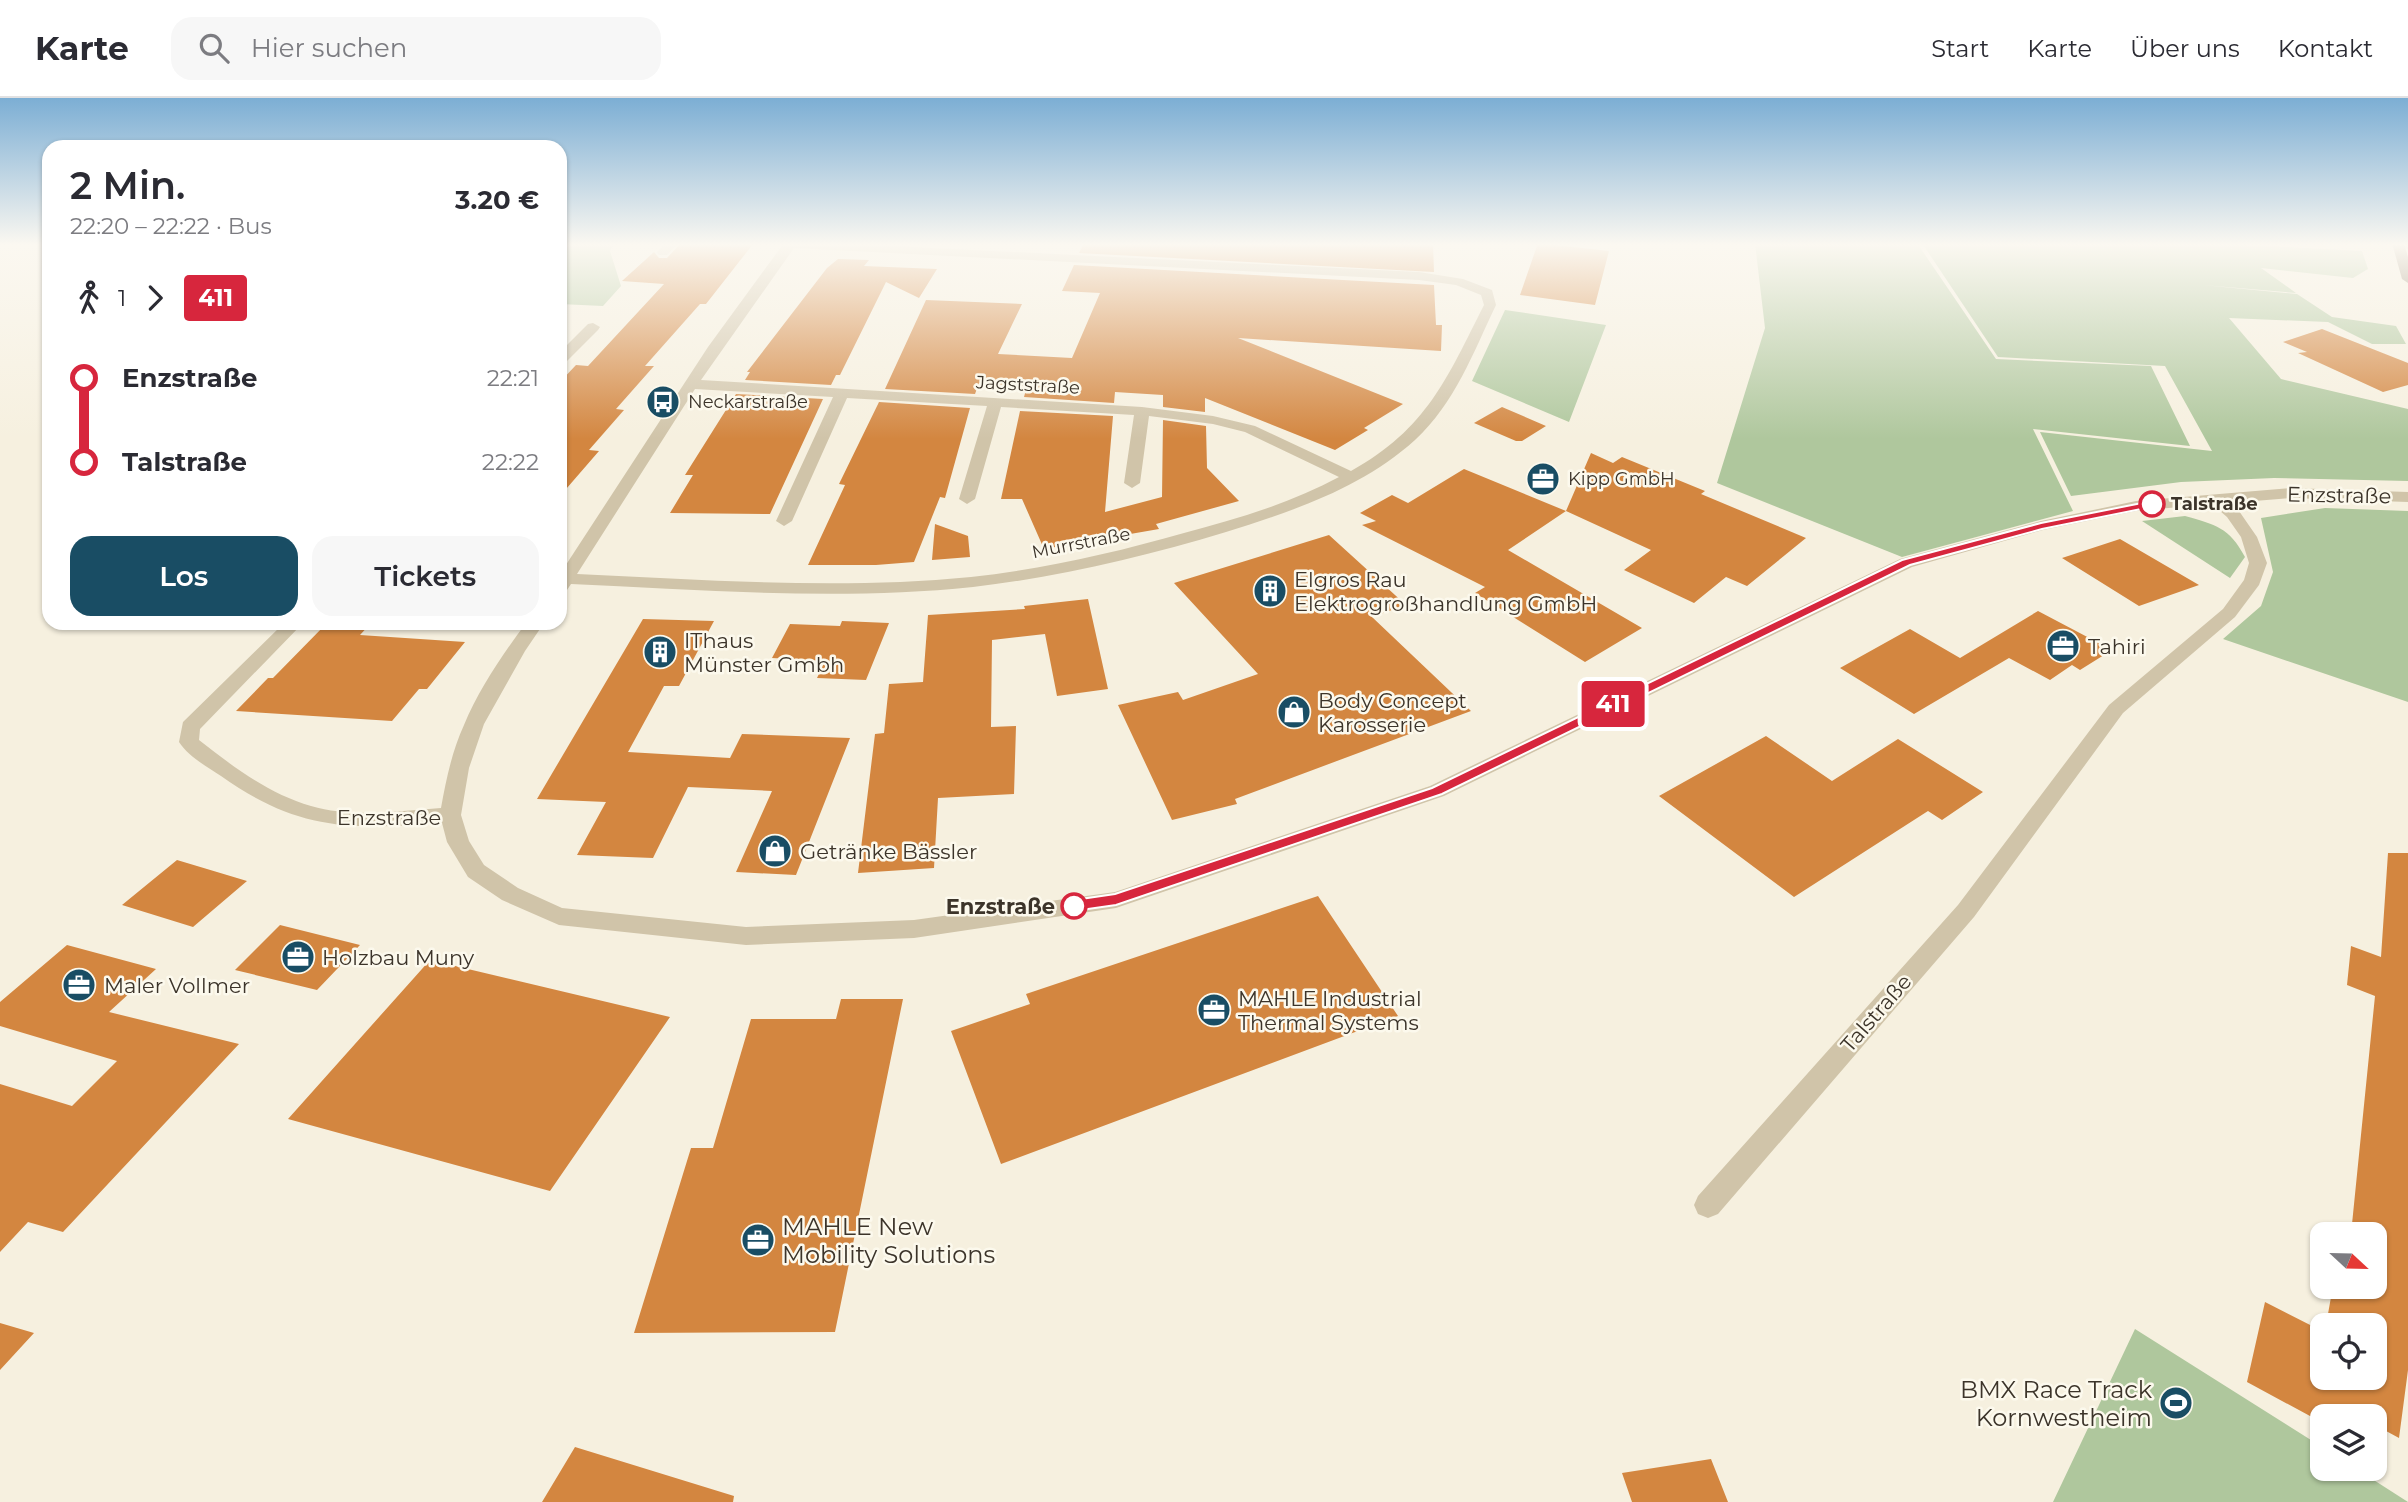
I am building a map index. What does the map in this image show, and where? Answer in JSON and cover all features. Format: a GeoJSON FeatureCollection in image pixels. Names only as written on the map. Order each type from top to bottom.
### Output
{"type":"FeatureCollection","features":[{"type":"Feature","properties":{"kind":"street"},"geometry":{"type":"LineString","coordinates":[[567,577],[743,309]]}},
{"type":"Feature","properties":{"kind":"street","name":"Murrstraße"},"geometry":{"type":"LineString","coordinates":[[567,583],[790,587],[932,585],[1096,562],[1161,547],[1289,507],[1351,477],[1387,453],[1429,416],[1452,380],[1488,309]]}},
{"type":"Feature","properties":{"kind":"street"},"geometry":{"type":"LineString","coordinates":[[567,353],[593,327]]}},
{"type":"Feature","properties":{"kind":"street","name":"Jagststraße"},"geometry":{"type":"LineString","coordinates":[[691,384],[1142,411],[1213,420],[1250,429],[1351,477]]}},
{"type":"Feature","properties":{"kind":"street"},"geometry":{"type":"LineString","coordinates":[[784,521],[842,393]]}},
{"type":"Feature","properties":{"kind":"street"},"geometry":{"type":"LineString","coordinates":[[967,499],[995,402]]}},
{"type":"Feature","properties":{"kind":"street"},"geometry":{"type":"LineString","coordinates":[[1132,483],[1142,411]]}},
{"type":"Feature","properties":{"kind":"street","name":"Enzstraße"},"geometry":{"type":"LineString","coordinates":[[287,630],[190,727],[189,742],[214,763],[273,799],[323,817],[386,820],[450,815],[458,842],[476,871],[510,894],[559,916],[746,936],[914,929],[1116,900],[1437,791],[1906,563],[2041,526],[2136,506],[2290,493],[2408,497]]}},
{"type":"Feature","properties":{"kind":"street","name":"Talstraße"},"geometry":{"type":"LineString","coordinates":[[1708,1205],[1966,911],[2116,709],[2229,613],[2253,581],[2258,563],[2249,537],[2233,514],[2214,498]]}},
{"type":"Feature","properties":{"kind":"street"},"geometry":{"type":"LineString","coordinates":[[450,815],[459,768],[474,724],[530,630]]}},
{"type":"Feature","properties":{"kind":"green space"},"geometry":{"type":"Polygon","coordinates":[[[1763,309],[1962,309],[1996,359],[2151,366],[2190,446],[2033,429],[2073,511],[1902,557],[1717,483],[1765,328],[1763,309]]]}},
{"type":"Feature","properties":{"kind":"green space"},"geometry":{"type":"Polygon","coordinates":[[[1966,309],[2319,309],[2332,317],[2396,326],[2406,344],[2372,344],[2328,322],[2229,318],[2281,379],[2408,409],[2408,481],[2274,478],[2181,482],[2071,496],[2040,432],[2212,451],[2165,366],[1998,357],[1966,309]]]}},
{"type":"Feature","properties":{"kind":"green space"},"geometry":{"type":"Polygon","coordinates":[[[1505,310],[1606,325],[1569,422],[1472,381],[1505,310]]]}},
{"type":"Feature","properties":{"kind":"green space"},"geometry":{"type":"Polygon","coordinates":[[[2325,508],[2408,511],[2408,702],[2223,639],[2261,606],[2273,572],[2261,518],[2325,508]]]}},
{"type":"Feature","properties":{"kind":"green space"},"geometry":{"type":"Polygon","coordinates":[[[2185,516],[2221,529],[2239,547],[2245,557],[2230,578],[2142,521],[2185,516]]]}},
{"type":"Feature","properties":{"kind":"green space","name":"BMX Race Track Kornwestheim"},"geometry":{"type":"Polygon","coordinates":[[[2135,1329],[2310,1439],[2310,1481],[2375,1481],[2408,1502],[2053,1502],[2135,1329]]]}},
{"type":"Feature","properties":{"kind":"building"},"geometry":{"type":"Polygon","coordinates":[[[641,309],[696,309],[645,366],[654,366],[616,409],[624,410],[589,450],[599,451],[567,488],[567,375],[576,365],[588,366],[641,309]]]}},
{"type":"Feature","properties":{"kind":"building"},"geometry":{"type":"Polygon","coordinates":[[[796,309],[873,309],[840,375],[836,375],[831,385],[745,380],[750,372],[747,372],[796,309]]]}},
{"type":"Feature","properties":{"kind":"building"},"geometry":{"type":"Polygon","coordinates":[[[922,309],[1020,309],[998,354],[1072,358],[1093,309],[1435,309],[1436,325],[1442,325],[1441,351],[1238,338],[1403,404],[1335,450],[1205,398],[1205,412],[1163,407],[1163,395],[1115,392],[1114,403],[1024,397],[1027,386],[979,383],[975,394],[885,389],[922,309]]]}},
{"type":"Feature","properties":{"kind":"building"},"geometry":{"type":"Polygon","coordinates":[[[2322,329],[2408,363],[2408,385],[2383,392],[2298,353],[2307,352],[2283,342],[2322,329]]]}},
{"type":"Feature","properties":{"kind":"building"},"geometry":{"type":"Polygon","coordinates":[[[736,394],[823,399],[770,514],[670,513],[693,475],[685,475],[736,394]]]}},
{"type":"Feature","properties":{"kind":"building"},"geometry":{"type":"Polygon","coordinates":[[[879,402],[970,408],[945,498],[940,497],[914,562],[808,565],[845,485],[839,484],[879,402]]]}},
{"type":"Feature","properties":{"kind":"building"},"geometry":{"type":"Polygon","coordinates":[[[1502,407],[1546,426],[1522,441],[1516,441],[1474,423],[1502,407]]]}},
{"type":"Feature","properties":{"kind":"building"},"geometry":{"type":"Polygon","coordinates":[[[1020,411],[1113,416],[1105,512],[1162,497],[1163,420],[1206,426],[1207,468],[1239,501],[1156,524],[1159,529],[1044,549],[1022,499],[1001,499],[1020,411]]]}},
{"type":"Feature","properties":{"kind":"building"},"geometry":{"type":"Polygon","coordinates":[[[1591,453],[1613,463],[1622,457],[1705,491],[1701,494],[1806,538],[1747,586],[1726,577],[1694,603],[1624,570],[1651,550],[1566,511],[1591,453]]]}},
{"type":"Feature","properties":{"kind":"building"},"geometry":{"type":"Polygon","coordinates":[[[1464,469],[1566,511],[1508,550],[1642,628],[1585,662],[1475,593],[1485,587],[1362,525],[1376,521],[1360,513],[1392,495],[1408,503],[1464,469]]]}},
{"type":"Feature","properties":{"kind":"building"},"geometry":{"type":"Polygon","coordinates":[[[935,524],[968,536],[970,557],[932,560],[935,524]]]}},
{"type":"Feature","properties":{"kind":"building"},"geometry":{"type":"Polygon","coordinates":[[[1329,535],[1406,605],[1372,617],[1471,711],[1235,799],[1237,804],[1172,820],[1118,705],[1178,692],[1183,700],[1258,674],[1174,583],[1329,535]]]}},
{"type":"Feature","properties":{"kind":"building"},"geometry":{"type":"Polygon","coordinates":[[[2120,539],[2199,585],[2139,606],[2062,558],[2120,539]]]}},
{"type":"Feature","properties":{"kind":"building"},"geometry":{"type":"Polygon","coordinates":[[[1088,599],[1108,689],[1057,696],[1045,634],[992,640],[991,727],[1016,726],[1014,794],[938,798],[934,868],[858,873],[875,734],[884,733],[889,684],[923,682],[928,615],[1025,609],[1024,606],[1088,599]]]}},
{"type":"Feature","properties":{"kind":"building"},"geometry":{"type":"Polygon","coordinates":[[[2038,611],[2112,650],[2080,670],[2072,665],[2050,680],[2009,658],[1914,714],[1840,668],[1910,629],[1960,658],[2038,611]]]}},
{"type":"Feature","properties":{"kind":"building"},"geometry":{"type":"Polygon","coordinates":[[[643,619],[714,621],[679,686],[664,686],[628,752],[730,758],[742,734],[850,738],[796,875],[736,872],[772,791],[688,787],[653,858],[577,855],[606,802],[537,799],[643,619]]]}},
{"type":"Feature","properties":{"kind":"building"},"geometry":{"type":"Polygon","coordinates":[[[842,621],[889,623],[866,680],[817,678],[825,661],[772,658],[790,624],[840,626],[842,621]]]}},
{"type":"Feature","properties":{"kind":"building"},"geometry":{"type":"Polygon","coordinates":[[[320,630],[365,630],[360,635],[465,642],[427,689],[419,689],[392,721],[236,711],[268,678],[273,678],[320,630]]]}},
{"type":"Feature","properties":{"kind":"building"},"geometry":{"type":"Polygon","coordinates":[[[1766,736],[1832,781],[1898,739],[1983,792],[1942,820],[1928,811],[1794,897],[1659,796],[1766,736]]]}},
{"type":"Feature","properties":{"kind":"building"},"geometry":{"type":"Polygon","coordinates":[[[2388,853],[2408,853],[2408,1370],[2399,1438],[2387,1432],[2387,1404],[2310,1404],[2310,1416],[2247,1382],[2265,1302],[2310,1325],[2310,1390],[2387,1390],[2387,1313],[2328,1313],[2331,1299],[2387,1299],[2387,1222],[2352,1222],[2375,996],[2347,985],[2351,946],[2381,957],[2388,853]]]}},
{"type":"Feature","properties":{"kind":"building"},"geometry":{"type":"Polygon","coordinates":[[[177,860],[247,881],[193,927],[122,905],[177,860]]]}},
{"type":"Feature","properties":{"kind":"building","name":"MAHLE Industrial Thermal Systems"},"geometry":{"type":"Polygon","coordinates":[[[1318,896],[1398,1016],[1001,1164],[951,1031],[1030,1004],[1026,994],[1318,896]]]}},
{"type":"Feature","properties":{"kind":"building","name":"Holzbau Muny"},"geometry":{"type":"Polygon","coordinates":[[[280,925],[360,945],[317,990],[235,970],[280,925]]]}},
{"type":"Feature","properties":{"kind":"building"},"geometry":{"type":"Polygon","coordinates":[[[67,945],[156,969],[109,1012],[239,1044],[63,1232],[28,1222],[0,1252],[0,1084],[72,1106],[117,1061],[0,1026],[0,1002],[67,945]]]}},
{"type":"Feature","properties":{"kind":"building"},"geometry":{"type":"Polygon","coordinates":[[[430,960],[670,1017],[550,1191],[288,1119],[430,960]]]}},
{"type":"Feature","properties":{"kind":"building","name":"MAHLE New Mobility Solutions"},"geometry":{"type":"Polygon","coordinates":[[[841,999],[903,999],[835,1332],[634,1333],[691,1148],[713,1148],[751,1019],[836,1019],[841,999]]]}},
{"type":"Feature","properties":{"kind":"building"},"geometry":{"type":"Polygon","coordinates":[[[0,1323],[34,1333],[0,1370],[0,1323]]]}},
{"type":"Feature","properties":{"kind":"building"},"geometry":{"type":"Polygon","coordinates":[[[575,1447],[734,1496],[733,1502],[542,1502],[575,1447]]]}},
{"type":"Feature","properties":{"kind":"building"},"geometry":{"type":"Polygon","coordinates":[[[1711,1459],[1728,1502],[1632,1502],[1622,1473],[1711,1459]]]}},
{"type":"Feature","properties":{"kind":"bus line","name":"411"},"geometry":{"type":"LineString","coordinates":[[1074,906],[1116,900],[1437,791],[1689,666],[1906,563],[2041,526],[2152,504]]}},
{"type":"Feature","properties":{"kind":"place","name":"Neckarstraße"},"geometry":{"type":"Point","coordinates":[663,402]}},
{"type":"Feature","properties":{"kind":"place","name":"Kipp GmbH"},"geometry":{"type":"Point","coordinates":[1543,479]}},
{"type":"Feature","properties":{"kind":"place","name":"Talstraße"},"geometry":{"type":"Point","coordinates":[2152,504]}},
{"type":"Feature","properties":{"kind":"place","name":"Elgros Rau Elektrogroßhandlung GmbH"},"geometry":{"type":"Point","coordinates":[1270,591]}},
{"type":"Feature","properties":{"kind":"place","name":"Tahiri"},"geometry":{"type":"Point","coordinates":[2063,646]}},
{"type":"Feature","properties":{"kind":"place","name":"IThaus Münster Gmbh"},"geometry":{"type":"Point","coordinates":[660,652]}},
{"type":"Feature","properties":{"kind":"place","name":"Body Concept Karosserie"},"geometry":{"type":"Point","coordinates":[1294,712]}},
{"type":"Feature","properties":{"kind":"place","name":"Getränke Bässler"},"geometry":{"type":"Point","coordinates":[775,851]}},
{"type":"Feature","properties":{"kind":"place","name":"Enzstraße"},"geometry":{"type":"Point","coordinates":[1074,906]}},
{"type":"Feature","properties":{"kind":"place","name":"Holzbau Muny"},"geometry":{"type":"Point","coordinates":[298,957]}},
{"type":"Feature","properties":{"kind":"place","name":"Maler Vollmer"},"geometry":{"type":"Point","coordinates":[79,985]}},
{"type":"Feature","properties":{"kind":"place","name":"MAHLE Industrial Thermal Systems"},"geometry":{"type":"Point","coordinates":[1214,1010]}},
{"type":"Feature","properties":{"kind":"place","name":"MAHLE New Mobility Solutions"},"geometry":{"type":"Point","coordinates":[758,1240]}},
{"type":"Feature","properties":{"kind":"place","name":"BMX Race Track Kornwestheim"},"geometry":{"type":"Point","coordinates":[2176,1403]}}]}
